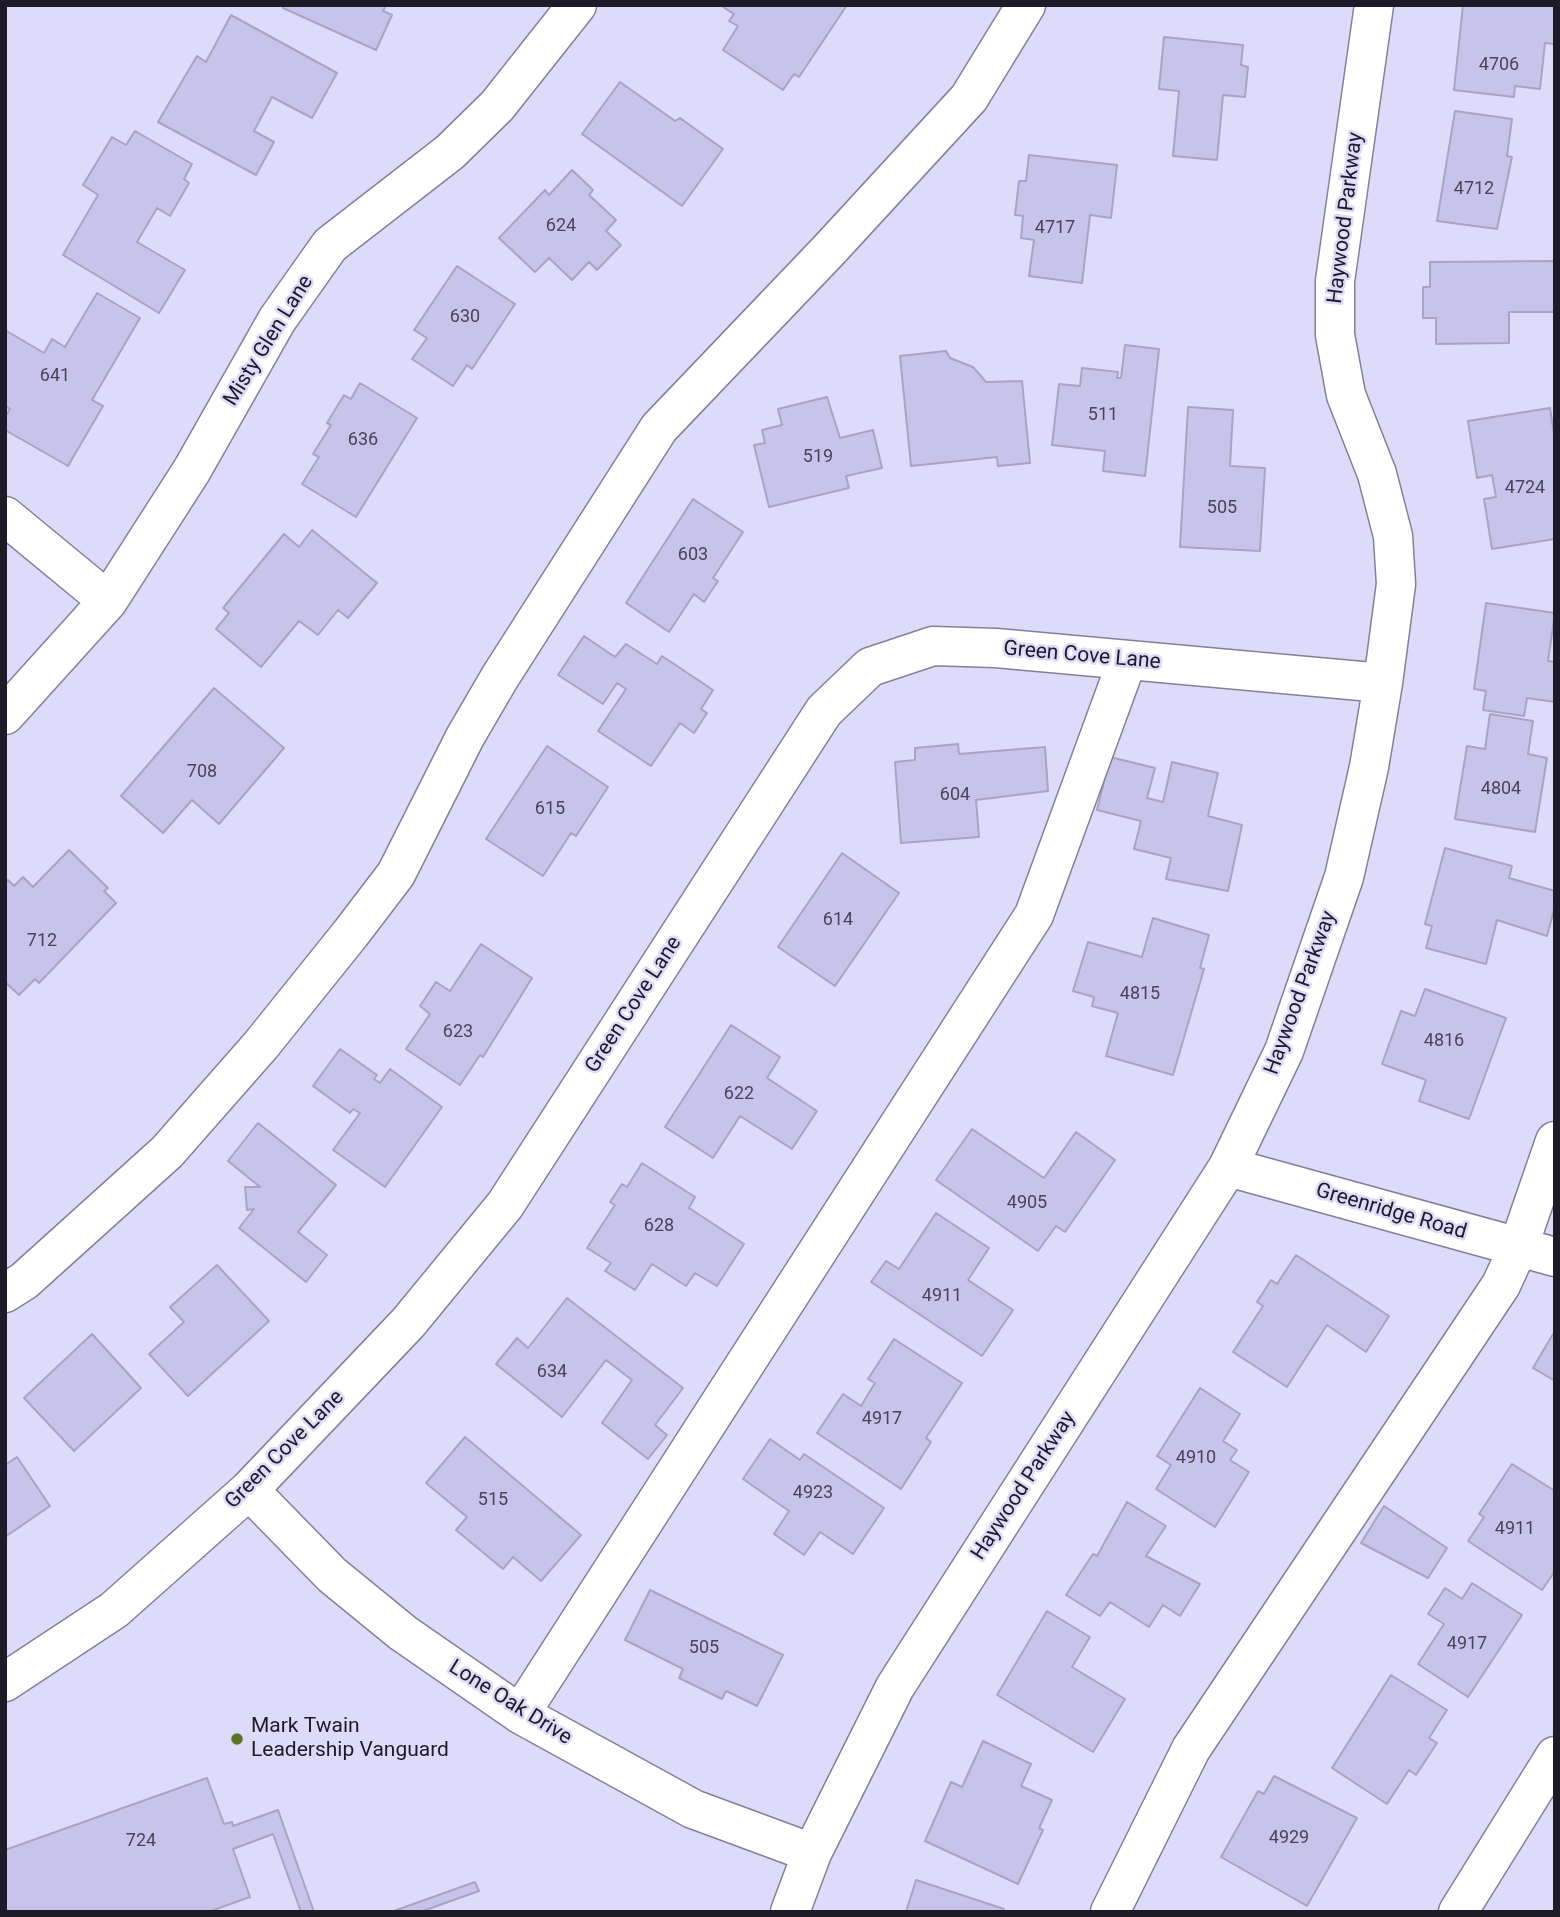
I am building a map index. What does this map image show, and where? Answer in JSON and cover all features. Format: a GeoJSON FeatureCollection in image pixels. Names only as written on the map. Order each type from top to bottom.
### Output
{"type":"FeatureCollection","features":[{"type":"Feature","properties":{"kind":"street","name":"Misty Glen Lane"},"geometry":{"type":"LineString","coordinates":[[5,715],[108,601],[192,470],[276,320],[330,245],[450,152],[469,134],[497,106],[577,5]]}},
{"type":"Feature","properties":{"kind":"street"},"geometry":{"type":"LineString","coordinates":[[5,1293],[24,1281],[167,1152],[261,1045],[351,933],[396,874],[486,701],[659,428],[969,98],[1026,5]]}},
{"type":"Feature","properties":{"kind":"street","name":"Haywood Parkway"},"geometry":{"type":"LineString","coordinates":[[790,1912],[812,1853],[895,1687],[1228,1167],[1284,1051],[1343,877],[1368,767],[1383,683],[1396,584],[1393,536],[1377,474],[1346,395],[1335,335],[1335,281],[1374,5]]}},
{"type":"Feature","properties":{"kind":"street"},"geometry":{"type":"LineString","coordinates":[[5,516],[108,601]]}},
{"type":"Feature","properties":{"kind":"street","name":"Green Cove Lane"},"geometry":{"type":"LineString","coordinates":[[5,1682],[114,1610],[249,1490],[408,1323],[505,1205],[824,712],[870,667],[933,646],[996,648],[1383,683]]}},
{"type":"Feature","properties":{"kind":"street"},"geometry":{"type":"LineString","coordinates":[[520,1714],[1034,915],[1127,661]]}},
{"type":"Feature","properties":{"kind":"street"},"geometry":{"type":"LineString","coordinates":[[1110,1912],[1191,1749],[1501,1285],[1518,1248],[1555,1141]]}},
{"type":"Feature","properties":{"kind":"street","name":"Greenridge Road"},"geometry":{"type":"LineString","coordinates":[[1228,1167],[1555,1257]]}},
{"type":"Feature","properties":{"kind":"street","name":"Lone Oak Drive"},"geometry":{"type":"LineString","coordinates":[[249,1490],[332,1575],[403,1633],[520,1714],[692,1809],[812,1853]]}},
{"type":"Feature","properties":{"kind":"street"},"geometry":{"type":"LineString","coordinates":[[1458,1912],[1555,1756]]}},
{"type":"Feature","properties":{"kind":"building"},"geometry":{"type":"Polygon","coordinates":[[[284,5],[386,5],[383,11],[392,15],[376,50],[283,8],[284,5]]]}},
{"type":"Feature","properties":{"kind":"building"},"geometry":{"type":"Polygon","coordinates":[[[720,5],[847,5],[799,77],[794,74],[783,90],[723,50],[738,26],[729,21],[734,14],[720,5]]]}},
{"type":"Feature","properties":{"kind":"building"},"geometry":{"type":"Polygon","coordinates":[[[1463,5],[1555,5],[1555,44],[1545,43],[1540,89],[1515,86],[1514,97],[1454,90],[1463,5]]]}},
{"type":"Feature","properties":{"kind":"building"},"geometry":{"type":"Polygon","coordinates":[[[231,15],[337,73],[312,118],[272,97],[254,131],[274,142],[256,175],[158,122],[197,56],[206,62],[231,15]]]}},
{"type":"Feature","properties":{"kind":"building"},"geometry":{"type":"Polygon","coordinates":[[[1164,37],[1243,45],[1241,65],[1248,67],[1245,97],[1223,95],[1217,160],[1173,156],[1179,91],[1159,89],[1164,37]]]}},
{"type":"Feature","properties":{"kind":"building"},"geometry":{"type":"Polygon","coordinates":[[[620,82],[675,121],[680,118],[723,149],[682,206],[582,134],[620,82]]]}},
{"type":"Feature","properties":{"kind":"building"},"geometry":{"type":"Polygon","coordinates":[[[1455,111],[1512,119],[1507,156],[1512,157],[1497,229],[1437,221],[1455,111]]]}},
{"type":"Feature","properties":{"kind":"building"},"geometry":{"type":"Polygon","coordinates":[[[135,131],[192,164],[184,179],[189,183],[170,216],[157,208],[137,242],[185,270],[159,313],[63,255],[98,195],[83,185],[112,137],[126,145],[135,131]]]}},
{"type":"Feature","properties":{"kind":"building"},"geometry":{"type":"Polygon","coordinates":[[[1029,155],[1117,165],[1111,218],[1090,215],[1082,283],[1029,276],[1034,240],[1021,238],[1023,216],[1015,215],[1019,181],[1026,181],[1029,155]]]}},
{"type":"Feature","properties":{"kind":"building"},"geometry":{"type":"Polygon","coordinates":[[[572,170],[593,190],[589,195],[616,220],[606,231],[621,245],[597,270],[589,262],[572,280],[549,258],[535,272],[499,238],[545,190],[549,195],[572,170]]]}},
{"type":"Feature","properties":{"kind":"building"},"geometry":{"type":"Polygon","coordinates":[[[1555,261],[1555,312],[1509,312],[1509,343],[1436,344],[1436,318],[1423,318],[1423,287],[1430,287],[1430,262],[1555,261]]]}},
{"type":"Feature","properties":{"kind":"building"},"geometry":{"type":"Polygon","coordinates":[[[457,266],[515,304],[472,369],[467,365],[453,386],[412,359],[427,338],[414,330],[457,266]]]}},
{"type":"Feature","properties":{"kind":"building"},"geometry":{"type":"Polygon","coordinates":[[[97,293],[140,318],[92,400],[103,406],[68,466],[5,430],[5,417],[10,409],[5,406],[5,330],[44,353],[52,339],[65,347],[97,293]]]}},
{"type":"Feature","properties":{"kind":"building"},"geometry":{"type":"Polygon","coordinates":[[[1125,345],[1159,349],[1145,476],[1103,471],[1105,451],[1052,445],[1059,384],[1080,386],[1082,368],[1118,372],[1117,378],[1121,378],[1125,345]]]}},
{"type":"Feature","properties":{"kind":"building"},"geometry":{"type":"Polygon","coordinates":[[[946,351],[950,358],[973,367],[986,382],[1022,381],[1030,463],[998,466],[997,457],[911,466],[900,356],[946,351]]]}},
{"type":"Feature","properties":{"kind":"building"},"geometry":{"type":"Polygon","coordinates":[[[360,383],[417,418],[356,517],[302,484],[319,457],[313,454],[331,425],[327,423],[344,395],[351,399],[360,383]]]}},
{"type":"Feature","properties":{"kind":"building"},"geometry":{"type":"Polygon","coordinates":[[[827,397],[840,438],[873,430],[882,468],[846,476],[849,488],[769,507],[754,445],[765,443],[762,430],[782,425],[778,409],[827,397]]]}},
{"type":"Feature","properties":{"kind":"building"},"geometry":{"type":"Polygon","coordinates":[[[1188,407],[1233,410],[1230,466],[1265,468],[1260,551],[1180,547],[1188,407]]]}},
{"type":"Feature","properties":{"kind":"building"},"geometry":{"type":"Polygon","coordinates":[[[1550,408],[1555,440],[1555,539],[1492,549],[1484,499],[1496,497],[1492,475],[1477,478],[1468,421],[1550,408]]]}},
{"type":"Feature","properties":{"kind":"building"},"geometry":{"type":"Polygon","coordinates":[[[693,499],[743,532],[713,578],[718,581],[704,602],[694,594],[669,632],[626,603],[693,499]]]}},
{"type":"Feature","properties":{"kind":"building"},"geometry":{"type":"Polygon","coordinates":[[[312,530],[377,583],[348,618],[338,610],[318,635],[299,621],[261,667],[216,629],[229,613],[223,608],[284,534],[299,547],[312,530]]]}},
{"type":"Feature","properties":{"kind":"building"},"geometry":{"type":"Polygon","coordinates":[[[1486,603],[1555,613],[1548,661],[1555,662],[1555,702],[1527,698],[1524,716],[1483,710],[1486,691],[1474,689],[1486,603]]]}},
{"type":"Feature","properties":{"kind":"building"},"geometry":{"type":"Polygon","coordinates":[[[584,636],[615,657],[626,644],[657,664],[662,656],[713,690],[701,709],[707,713],[694,733],[680,723],[651,766],[598,731],[626,689],[617,683],[603,704],[558,675],[584,636]]]}},
{"type":"Feature","properties":{"kind":"building"},"geometry":{"type":"Polygon","coordinates":[[[214,688],[284,748],[219,824],[192,800],[163,833],[121,796],[214,688]]]}},
{"type":"Feature","properties":{"kind":"building"},"geometry":{"type":"Polygon","coordinates":[[[1490,714],[1533,721],[1528,754],[1547,758],[1535,832],[1455,819],[1467,746],[1485,749],[1490,714]]]}},
{"type":"Feature","properties":{"kind":"building"},"geometry":{"type":"Polygon","coordinates":[[[958,744],[959,754],[1045,747],[1048,791],[976,800],[979,837],[901,843],[895,762],[915,760],[915,748],[958,744]]]}},
{"type":"Feature","properties":{"kind":"building"},"geometry":{"type":"Polygon","coordinates":[[[547,746],[608,787],[576,836],[571,833],[543,876],[486,839],[547,746]]]}},
{"type":"Feature","properties":{"kind":"building"},"geometry":{"type":"Polygon","coordinates":[[[1110,757],[1155,768],[1147,798],[1163,802],[1172,762],[1218,773],[1208,816],[1242,825],[1228,891],[1166,879],[1171,858],[1134,849],[1141,821],[1097,810],[1110,757]]]}},
{"type":"Feature","properties":{"kind":"building"},"geometry":{"type":"Polygon","coordinates":[[[1445,848],[1512,866],[1509,878],[1555,891],[1555,906],[1547,936],[1497,920],[1486,964],[1426,948],[1432,926],[1425,924],[1445,848]]]}},
{"type":"Feature","properties":{"kind":"building"},"geometry":{"type":"Polygon","coordinates":[[[69,850],[108,888],[104,891],[116,903],[39,983],[35,979],[19,995],[5,982],[5,883],[8,880],[14,886],[23,877],[33,887],[69,850]]]}},
{"type":"Feature","properties":{"kind":"building"},"geometry":{"type":"Polygon","coordinates":[[[842,853],[899,893],[835,986],[778,947],[842,853]]]}},
{"type":"Feature","properties":{"kind":"building"},"geometry":{"type":"Polygon","coordinates":[[[1153,918],[1209,935],[1200,968],[1204,969],[1173,1075],[1106,1056],[1118,1013],[1092,1006],[1094,997],[1073,991],[1088,942],[1142,957],[1153,918]]]}},
{"type":"Feature","properties":{"kind":"building"},"geometry":{"type":"Polygon","coordinates":[[[481,944],[532,978],[483,1057],[480,1055],[460,1085],[406,1049],[430,1014],[420,1006],[436,982],[450,991],[481,944]]]}},
{"type":"Feature","properties":{"kind":"building"},"geometry":{"type":"Polygon","coordinates":[[[1425,989],[1506,1018],[1469,1119],[1419,1101],[1426,1080],[1382,1064],[1401,1011],[1415,1016],[1425,989]]]}},
{"type":"Feature","properties":{"kind":"building"},"geometry":{"type":"Polygon","coordinates":[[[731,1025],[780,1057],[767,1078],[817,1111],[792,1149],[740,1116],[713,1158],[665,1127],[731,1025]]]}},
{"type":"Feature","properties":{"kind":"building"},"geometry":{"type":"Polygon","coordinates":[[[340,1049],[377,1075],[374,1079],[380,1083],[390,1069],[442,1107],[385,1187],[333,1150],[360,1113],[353,1109],[350,1113],[313,1086],[340,1049]]]}},
{"type":"Feature","properties":{"kind":"building"},"geometry":{"type":"Polygon","coordinates":[[[258,1123],[336,1185],[298,1232],[327,1255],[306,1282],[239,1228],[254,1209],[247,1210],[245,1187],[260,1187],[228,1161],[258,1123]]]}},
{"type":"Feature","properties":{"kind":"building"},"geometry":{"type":"Polygon","coordinates":[[[972,1129],[1044,1178],[1076,1132],[1115,1160],[1065,1232],[1056,1226],[1038,1251],[936,1180],[972,1129]]]}},
{"type":"Feature","properties":{"kind":"building"},"geometry":{"type":"Polygon","coordinates":[[[642,1163],[695,1197],[689,1208],[744,1244],[717,1286],[695,1273],[686,1286],[652,1264],[635,1290],[605,1271],[611,1263],[587,1248],[615,1205],[610,1202],[622,1184],[627,1187],[642,1163]]]}},
{"type":"Feature","properties":{"kind":"building"},"geometry":{"type":"Polygon","coordinates":[[[936,1213],[989,1248],[968,1280],[1013,1310],[982,1356],[871,1282],[886,1261],[899,1269],[936,1213]]]}},
{"type":"Feature","properties":{"kind":"building"},"geometry":{"type":"Polygon","coordinates":[[[1296,1255],[1389,1316],[1366,1352],[1327,1325],[1287,1387],[1233,1352],[1263,1306],[1257,1302],[1271,1280],[1277,1284],[1296,1255]]]}},
{"type":"Feature","properties":{"kind":"building"},"geometry":{"type":"Polygon","coordinates":[[[217,1265],[269,1321],[188,1396],[149,1354],[184,1322],[170,1307],[217,1265]]]}},
{"type":"Feature","properties":{"kind":"building"},"geometry":{"type":"Polygon","coordinates":[[[567,1298],[683,1388],[655,1425],[667,1435],[648,1459],[602,1423],[632,1380],[606,1360],[562,1417],[496,1364],[517,1338],[528,1348],[567,1298]]]}},
{"type":"Feature","properties":{"kind":"building"},"geometry":{"type":"Polygon","coordinates":[[[92,1334],[141,1388],[74,1451],[24,1398],[92,1334]]]}},
{"type":"Feature","properties":{"kind":"building"},"geometry":{"type":"Polygon","coordinates":[[[1555,1334],[1555,1381],[1533,1368],[1555,1334]]]}},
{"type":"Feature","properties":{"kind":"building"},"geometry":{"type":"Polygon","coordinates":[[[894,1339],[962,1383],[926,1438],[931,1442],[901,1489],[817,1433],[843,1394],[861,1406],[875,1383],[868,1379],[894,1339]]]}},
{"type":"Feature","properties":{"kind":"building"},"geometry":{"type":"Polygon","coordinates":[[[1200,1388],[1240,1414],[1223,1441],[1237,1450],[1230,1460],[1249,1472],[1215,1527],[1156,1489],[1171,1465],[1157,1456],[1200,1388]]]}},
{"type":"Feature","properties":{"kind":"building"},"geometry":{"type":"Polygon","coordinates":[[[465,1437],[581,1535],[541,1581],[513,1557],[503,1569],[456,1530],[467,1517],[426,1483],[465,1437]]]}},
{"type":"Feature","properties":{"kind":"building"},"geometry":{"type":"Polygon","coordinates":[[[770,1439],[800,1460],[804,1454],[884,1508],[853,1554],[820,1532],[804,1555],[774,1534],[789,1511],[743,1479],[770,1439]]]}},
{"type":"Feature","properties":{"kind":"building"},"geometry":{"type":"Polygon","coordinates":[[[17,1457],[50,1506],[5,1537],[5,1465],[17,1457]]]}},
{"type":"Feature","properties":{"kind":"building"},"geometry":{"type":"Polygon","coordinates":[[[1512,1464],[1555,1491],[1555,1571],[1542,1590],[1468,1541],[1484,1517],[1479,1514],[1512,1464]]]}},
{"type":"Feature","properties":{"kind":"building"},"geometry":{"type":"Polygon","coordinates":[[[1127,1502],[1166,1526],[1146,1556],[1200,1584],[1180,1616],[1163,1605],[1149,1627],[1110,1602],[1100,1616],[1066,1595],[1093,1554],[1097,1556],[1127,1502]]]}},
{"type":"Feature","properties":{"kind":"building"},"geometry":{"type":"Polygon","coordinates":[[[1384,1506],[1447,1548],[1428,1578],[1361,1543],[1384,1506]]]}},
{"type":"Feature","properties":{"kind":"building"},"geometry":{"type":"Polygon","coordinates":[[[1472,1583],[1522,1615],[1468,1697],[1418,1664],[1444,1624],[1428,1614],[1445,1588],[1462,1599],[1472,1583]]]}},
{"type":"Feature","properties":{"kind":"building"},"geometry":{"type":"Polygon","coordinates":[[[650,1590],[783,1655],[757,1706],[726,1691],[722,1699],[679,1678],[683,1669],[625,1640],[650,1590]]]}},
{"type":"Feature","properties":{"kind":"building"},"geometry":{"type":"Polygon","coordinates":[[[1047,1611],[1090,1637],[1072,1667],[1125,1699],[1093,1752],[997,1695],[1047,1611]]]}},
{"type":"Feature","properties":{"kind":"building"},"geometry":{"type":"Polygon","coordinates":[[[1391,1675],[1447,1710],[1429,1738],[1437,1743],[1416,1775],[1409,1770],[1387,1804],[1332,1768],[1391,1675]]]}},
{"type":"Feature","properties":{"kind":"building"},"geometry":{"type":"Polygon","coordinates":[[[983,1741],[1031,1764],[1021,1786],[1052,1800],[1039,1828],[1043,1830],[1018,1884],[925,1841],[951,1782],[962,1787],[983,1741]]]}},
{"type":"Feature","properties":{"kind":"building"},"geometry":{"type":"Polygon","coordinates":[[[1274,1776],[1357,1818],[1307,1906],[1221,1857],[1258,1791],[1264,1794],[1274,1776]]]}},
{"type":"Feature","properties":{"kind":"building"},"geometry":{"type":"Polygon","coordinates":[[[207,1778],[224,1824],[232,1822],[233,1826],[278,1810],[314,1912],[301,1912],[273,1834],[233,1849],[250,1897],[208,1912],[5,1912],[5,1850],[207,1778]]]}},
{"type":"Feature","properties":{"kind":"building"},"geometry":{"type":"Polygon","coordinates":[[[916,1880],[1004,1909],[1003,1912],[906,1912],[916,1880]]]}},
{"type":"Feature","properties":{"kind":"building"},"geometry":{"type":"Polygon","coordinates":[[[475,1882],[479,1891],[420,1912],[391,1912],[475,1882]]]}},
{"type":"Feature","properties":{"kind":"place","name":"Mark Twain Leadership Vanguard"},"geometry":{"type":"Point","coordinates":[237,1739]}}]}
